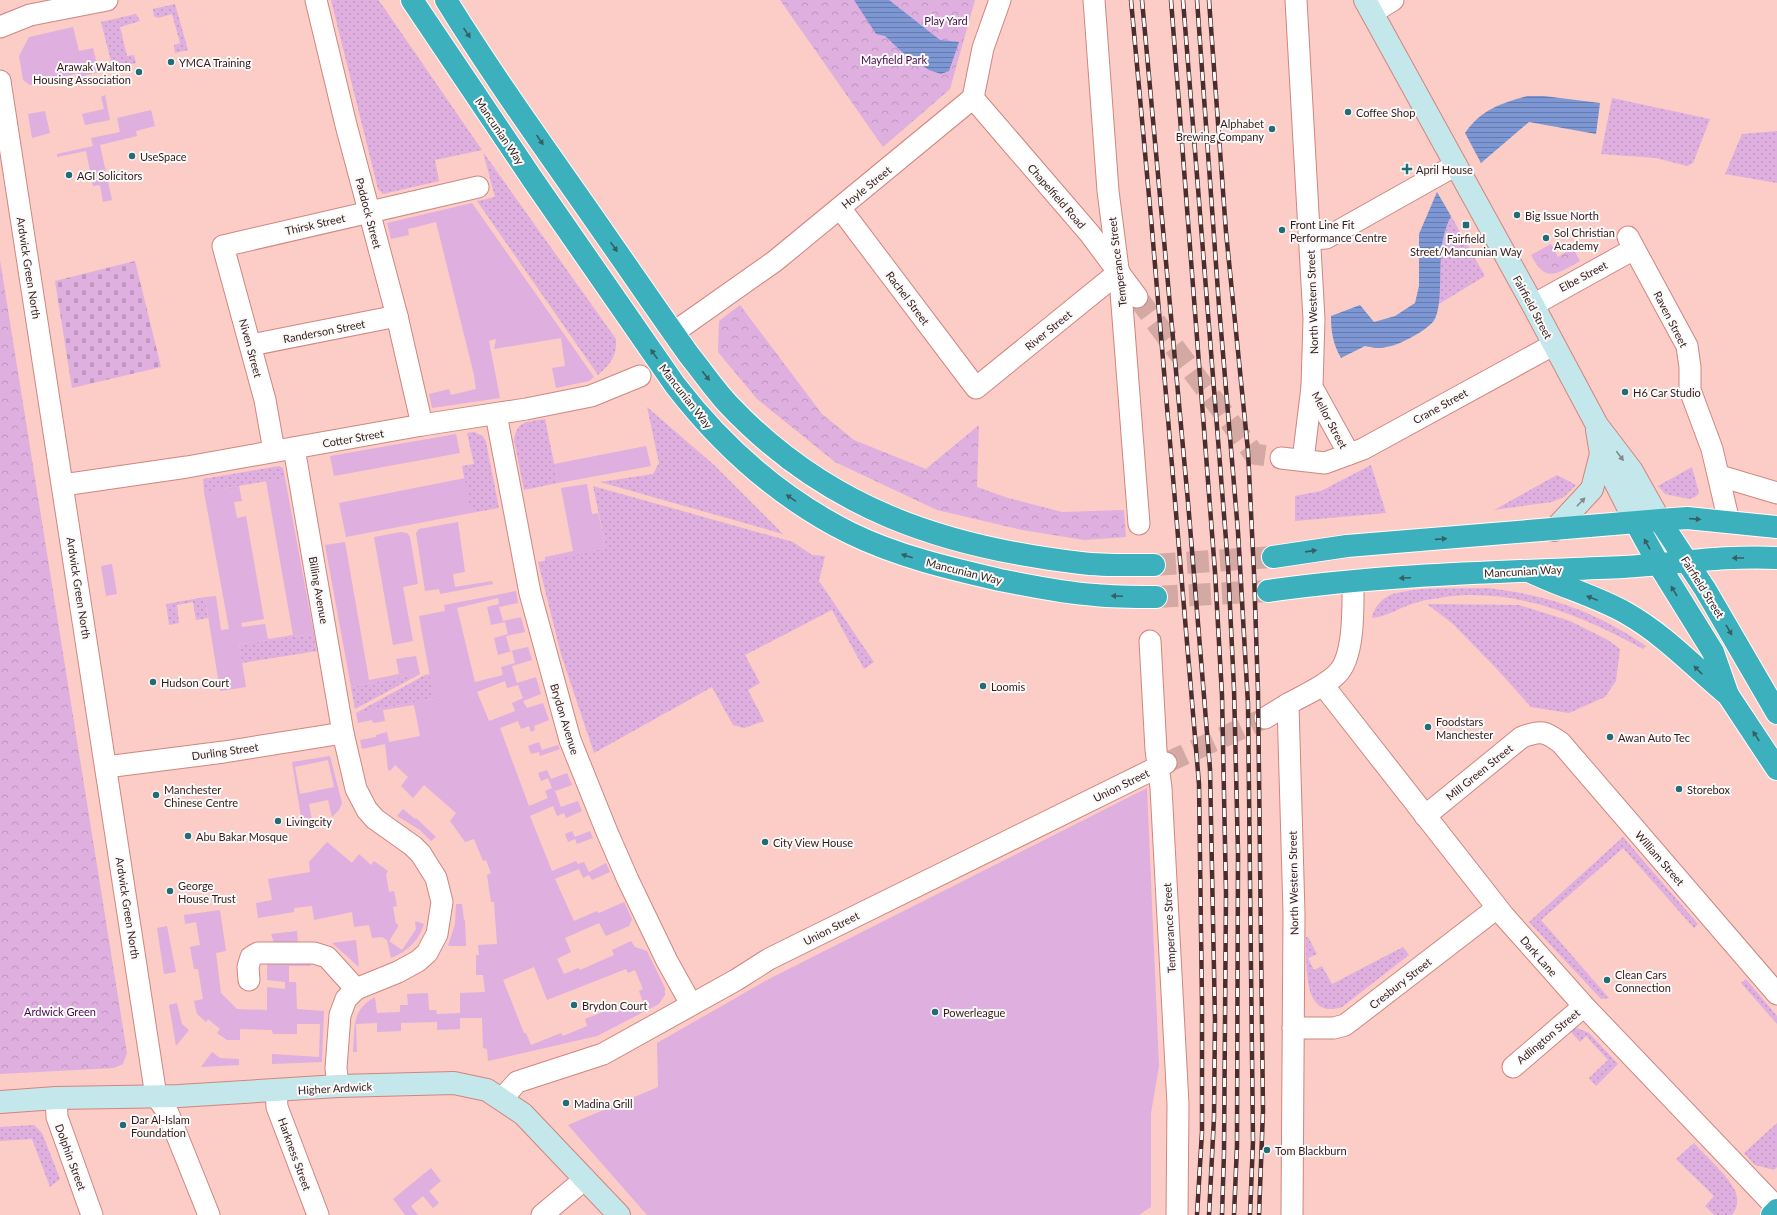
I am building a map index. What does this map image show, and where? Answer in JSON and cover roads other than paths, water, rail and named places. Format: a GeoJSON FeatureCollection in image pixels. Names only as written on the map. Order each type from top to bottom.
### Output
{"type":"FeatureCollection","features":[{"type":"Feature","properties":{"kind":"highway","name":"Mancunian Way"},"geometry":{"type":"LineString","coordinates":[[412,0],[532,180],[675,385],[698,415],[763,477],[813,512],[850,533],[903,554],[944,567],[1046,590],[1094,595],[1156,597]]}},
{"type":"Feature","properties":{"kind":"highway"},"geometry":{"type":"LineString","coordinates":[[446,0],[673,333],[726,402],[750,426],[810,474],[860,504],[921,530],[1017,554],[1083,564],[1154,565]]}},
{"type":"Feature","properties":{"kind":"highway"},"geometry":{"type":"LineString","coordinates":[[1273,557],[1347,546],[1687,518],[1777,527]]}},
{"type":"Feature","properties":{"kind":"highway","name":"Fairfield Street"},"geometry":{"type":"LineString","coordinates":[[1660,521],[1717,609],[1777,713]]}},
{"type":"Feature","properties":{"kind":"highway","name":"Fairfield Street"},"geometry":{"type":"LineString","coordinates":[[1636,523],[1659,565],[1713,652],[1728,695],[1777,769]]}},
{"type":"Feature","properties":{"kind":"highway","name":"Mancunian Way"},"geometry":{"type":"LineString","coordinates":[[1268,591],[1312,585],[1353,582],[1528,571],[1659,565],[1726,558],[1777,558]]}},
{"type":"Feature","properties":{"kind":"highway","name":"Fairfield Street"},"geometry":{"type":"LineString","coordinates":[[1528,571],[1626,613],[1678,650],[1728,695]]}},
{"type":"Feature","properties":{"kind":"highway"},"geometry":{"type":"LineString","coordinates":[[1772,1215],[1777,1209]]}},
{"type":"Feature","properties":{"kind":"main road","name":"Fairfield Street"},"geometry":{"type":"LineString","coordinates":[[1369,6],[1597,425],[1632,471],[1660,521]]}},
{"type":"Feature","properties":{"kind":"main road","name":"Fairfield Street"},"geometry":{"type":"LineString","coordinates":[[1597,425],[1601,454],[1636,523]]}},
{"type":"Feature","properties":{"kind":"main road"},"geometry":{"type":"LineString","coordinates":[[1554,530],[1592,489],[1601,454]]}},
{"type":"Feature","properties":{"kind":"main road","name":"Higher Ardwick"},"geometry":{"type":"LineString","coordinates":[[0,1102],[56,1098],[156,1096],[276,1091],[338,1086],[454,1082],[487,1090],[523,1114],[619,1215]]}},
{"type":"Feature","properties":{"kind":"street"},"geometry":{"type":"LineString","coordinates":[[0,27],[30,7],[107,0]]}},
{"type":"Feature","properties":{"kind":"street","name":"Paddock Street"},"geometry":{"type":"LineString","coordinates":[[316,0],[368,211],[397,316],[422,425]]}},
{"type":"Feature","properties":{"kind":"street"},"geometry":{"type":"LineString","coordinates":[[974,98],[983,48],[1000,0]]}},
{"type":"Feature","properties":{"kind":"street","name":"Temperance Street"},"geometry":{"type":"LineString","coordinates":[[1094,0],[1108,191],[1119,272],[1139,524]]}},
{"type":"Feature","properties":{"kind":"street","name":"North Western Street"},"geometry":{"type":"LineString","coordinates":[[1296,0],[1314,319],[1312,386],[1302,460]]}},
{"type":"Feature","properties":{"kind":"street"},"geometry":{"type":"LineString","coordinates":[[1369,6],[1393,0]]}},
{"type":"Feature","properties":{"kind":"street","name":"Ardwick Green North"},"geometry":{"type":"LineString","coordinates":[[0,81],[156,1096]]}},
{"type":"Feature","properties":{"kind":"street","name":"Hoyle Street"},"geometry":{"type":"LineString","coordinates":[[673,333],[775,261],[974,98]]}},
{"type":"Feature","properties":{"kind":"street","name":"Chapelfield Road"},"geometry":{"type":"LineString","coordinates":[[974,98],[1090,234],[1137,297]]}},
{"type":"Feature","properties":{"kind":"street"},"geometry":{"type":"LineString","coordinates":[[1310,239],[1326,238],[1456,165]]}},
{"type":"Feature","properties":{"kind":"street","name":"Thirsk Street"},"geometry":{"type":"LineString","coordinates":[[223,246],[368,211],[478,187]]}},
{"type":"Feature","properties":{"kind":"street","name":"Rachel Street"},"geometry":{"type":"LineString","coordinates":[[840,208],[976,388]]}},
{"type":"Feature","properties":{"kind":"street","name":"Elbe Street"},"geometry":{"type":"LineString","coordinates":[[1533,305],[1631,243]]}},
{"type":"Feature","properties":{"kind":"street","name":"Raven Street"},"geometry":{"type":"LineString","coordinates":[[1631,243],[1687,346],[1690,390],[1712,449],[1720,476],[1729,522]]}},
{"type":"Feature","properties":{"kind":"street","name":"Niven Street"},"geometry":{"type":"LineString","coordinates":[[223,246],[265,400],[284,450]]}},
{"type":"Feature","properties":{"kind":"street","name":"River Street"},"geometry":{"type":"LineString","coordinates":[[976,388],[1119,272]]}},
{"type":"Feature","properties":{"kind":"street","name":"Randerson Street"},"geometry":{"type":"LineString","coordinates":[[251,345],[397,316]]}},
{"type":"Feature","properties":{"kind":"street","name":"Crane Street"},"geometry":{"type":"LineString","coordinates":[[1302,460],[1325,463],[1363,449],[1553,345]]}},
{"type":"Feature","properties":{"kind":"street","name":"Cotter Street"},"geometry":{"type":"LineString","coordinates":[[63,485],[188,467],[422,425],[496,414],[591,396],[640,376]]}},
{"type":"Feature","properties":{"kind":"street","name":"Mellor Street"},"geometry":{"type":"LineString","coordinates":[[1312,386],[1349,454]]}},
{"type":"Feature","properties":{"kind":"street","name":"Brydon Avenue"},"geometry":{"type":"LineString","coordinates":[[496,414],[530,593],[570,740],[584,778],[628,880],[667,960],[691,1004]]}},
{"type":"Feature","properties":{"kind":"street","name":"Billing Avenue"},"geometry":{"type":"LineString","coordinates":[[284,450],[356,789],[367,810],[375,819],[413,846],[421,854],[436,878],[442,902],[437,934],[427,953],[418,961],[398,972],[356,989]]}},
{"type":"Feature","properties":{"kind":"street"},"geometry":{"type":"LineString","coordinates":[[1281,458],[1302,460]]}},
{"type":"Feature","properties":{"kind":"street"},"geometry":{"type":"LineString","coordinates":[[1720,476],[1777,493]]}},
{"type":"Feature","properties":{"kind":"street"},"geometry":{"type":"LineString","coordinates":[[1265,718],[1323,685],[1338,673],[1346,661],[1353,609],[1353,582]]}},
{"type":"Feature","properties":{"kind":"street","name":"Temperance Street"},"geometry":{"type":"LineString","coordinates":[[1150,641],[1156,750],[1162,765],[1161,788],[1178,1104],[1177,1215]]}},
{"type":"Feature","properties":{"kind":"street","name":"Dark Lane"},"geometry":{"type":"LineString","coordinates":[[1323,685],[1497,908],[1584,1006],[1777,1209]]}},
{"type":"Feature","properties":{"kind":"street","name":"North Western Street"},"geometry":{"type":"LineString","coordinates":[[1288,704],[1294,913],[1292,1215]]}},
{"type":"Feature","properties":{"kind":"street","name":"Mill Green Street"},"geometry":{"type":"LineString","coordinates":[[1425,816],[1522,737],[1536,732]]}},
{"type":"Feature","properties":{"kind":"street","name":"William Street"},"geometry":{"type":"LineString","coordinates":[[1536,732],[1548,733],[1561,743],[1777,994]]}},
{"type":"Feature","properties":{"kind":"street","name":"Durling Street"},"geometry":{"type":"LineString","coordinates":[[106,767],[224,752],[343,733]]}},
{"type":"Feature","properties":{"kind":"street","name":"Union Street"},"geometry":{"type":"LineString","coordinates":[[502,1099],[517,1082],[603,1054],[769,959],[1162,765]]}},
{"type":"Feature","properties":{"kind":"street","name":"Cresbury Street"},"geometry":{"type":"LineString","coordinates":[[1293,1028],[1334,1028],[1345,1024],[1497,908]]}},
{"type":"Feature","properties":{"kind":"street"},"geometry":{"type":"LineString","coordinates":[[249,980],[248,966],[251,957],[258,953],[314,953],[327,957],[356,989],[346,999],[340,1015],[336,1068],[338,1086]]}},
{"type":"Feature","properties":{"kind":"street","name":"Adlington Street"},"geometry":{"type":"LineString","coordinates":[[1513,1067],[1584,1006]]}},
{"type":"Feature","properties":{"kind":"street","name":"Harkness Street"},"geometry":{"type":"LineString","coordinates":[[276,1091],[278,1107],[318,1215]]}},
{"type":"Feature","properties":{"kind":"street"},"geometry":{"type":"LineString","coordinates":[[156,1096],[168,1113],[209,1215]]}},
{"type":"Feature","properties":{"kind":"street","name":"Dolphin Street"},"geometry":{"type":"LineString","coordinates":[[56,1098],[57,1117],[92,1215]]}},
{"type":"Feature","properties":{"kind":"street"},"geometry":{"type":"LineString","coordinates":[[542,1215],[585,1179]]}},
{"type":"Feature","properties":{"kind":"water"},"geometry":{"type":"Polygon","coordinates":[[[854,0],[889,0],[940,40],[959,42],[949,71],[941,74],[929,70],[902,52],[885,36],[876,34],[854,0]]]}},
{"type":"Feature","properties":{"kind":"water"},"geometry":{"type":"Polygon","coordinates":[[[1527,96],[1544,96],[1600,103],[1596,134],[1529,122],[1481,163],[1465,133],[1478,118],[1492,108],[1527,96]]]}},
{"type":"Feature","properties":{"kind":"water"},"geometry":{"type":"Polygon","coordinates":[[[1437,192],[1451,216],[1445,231],[1442,247],[1440,292],[1438,310],[1435,318],[1426,328],[1416,335],[1401,342],[1381,348],[1365,346],[1341,358],[1333,338],[1331,316],[1360,305],[1374,322],[1395,316],[1415,303],[1419,286],[1419,234],[1437,192]]]}},
{"type":"Feature","properties":{"kind":"tunnel"},"geometry":{"type":"LineString","coordinates":[[1137,297],[1254,454],[1281,458]]}},
{"type":"Feature","properties":{"kind":"tunnel"},"geometry":{"type":"LineString","coordinates":[[1154,565],[1273,557]]}},
{"type":"Feature","properties":{"kind":"tunnel"},"geometry":{"type":"LineString","coordinates":[[1156,597],[1268,591]]}},
{"type":"Feature","properties":{"kind":"tunnel"},"geometry":{"type":"LineString","coordinates":[[1166,763],[1265,718]]}},
{"type":"Feature","properties":{"kind":"railway"},"geometry":{"type":"LineString","coordinates":[[1131,0],[1199,784],[1202,1132],[1197,1215]]}},
{"type":"Feature","properties":{"kind":"railway"},"geometry":{"type":"LineString","coordinates":[[1142,0],[1188,502],[1210,769],[1215,1020],[1214,1117],[1209,1215]]}},
{"type":"Feature","properties":{"kind":"railway"},"geometry":{"type":"LineString","coordinates":[[1171,0],[1215,572],[1222,695],[1226,893],[1224,1153],[1222,1215]]}},
{"type":"Feature","properties":{"kind":"railway"},"geometry":{"type":"LineString","coordinates":[[1183,0],[1228,565],[1234,689],[1238,852],[1237,1146],[1234,1215]]}},
{"type":"Feature","properties":{"kind":"railway"},"geometry":{"type":"LineString","coordinates":[[1197,0],[1219,306],[1238,532],[1248,704],[1253,1141],[1250,1215]]}},
{"type":"Feature","properties":{"kind":"railway"},"geometry":{"type":"LineString","coordinates":[[1209,0],[1226,232],[1248,451],[1254,573],[1258,691],[1263,1111],[1259,1215]]}},
{"type":"Feature","properties":{"kind":"place","name":"YMCA Training"},"geometry":{"type":"Point","coordinates":[171,62]}},
{"type":"Feature","properties":{"kind":"place","name":"Arawak Walton Housing Association"},"geometry":{"type":"Point","coordinates":[139,72]}},
{"type":"Feature","properties":{"kind":"place","name":"Coffee Shop"},"geometry":{"type":"Point","coordinates":[1348,112]}},
{"type":"Feature","properties":{"kind":"place","name":"Alphabet Brewing Company"},"geometry":{"type":"Point","coordinates":[1272,129]}},
{"type":"Feature","properties":{"kind":"place","name":"UseSpace"},"geometry":{"type":"Point","coordinates":[132,156]}},
{"type":"Feature","properties":{"kind":"place","name":"April House"},"geometry":{"type":"Point","coordinates":[1407,169]}},
{"type":"Feature","properties":{"kind":"place","name":"AGI Solicitors"},"geometry":{"type":"Point","coordinates":[69,175]}},
{"type":"Feature","properties":{"kind":"place","name":"Big Issue North"},"geometry":{"type":"Point","coordinates":[1517,215]}},
{"type":"Feature","properties":{"kind":"place","name":"Fairfield Street/Mancunian Way"},"geometry":{"type":"Point","coordinates":[1466,225]}},
{"type":"Feature","properties":{"kind":"place","name":"Front Line Fit Performance Centre"},"geometry":{"type":"Point","coordinates":[1282,230]}},
{"type":"Feature","properties":{"kind":"place","name":"Sol Christian Academy"},"geometry":{"type":"Point","coordinates":[1546,238]}},
{"type":"Feature","properties":{"kind":"place","name":"H6 Car Studio"},"geometry":{"type":"Point","coordinates":[1625,392]}},
{"type":"Feature","properties":{"kind":"place","name":"Hudson Court"},"geometry":{"type":"Point","coordinates":[153,682]}},
{"type":"Feature","properties":{"kind":"place","name":"Loomis"},"geometry":{"type":"Point","coordinates":[983,686]}},
{"type":"Feature","properties":{"kind":"place","name":"Foodstars Manchester"},"geometry":{"type":"Point","coordinates":[1428,727]}},
{"type":"Feature","properties":{"kind":"place","name":"Awan Auto Tec"},"geometry":{"type":"Point","coordinates":[1610,737]}},
{"type":"Feature","properties":{"kind":"place","name":"Storebox"},"geometry":{"type":"Point","coordinates":[1679,789]}},
{"type":"Feature","properties":{"kind":"place","name":"Manchester Chinese Centre"},"geometry":{"type":"Point","coordinates":[156,795]}},
{"type":"Feature","properties":{"kind":"place","name":"Livingcity"},"geometry":{"type":"Point","coordinates":[278,821]}},
{"type":"Feature","properties":{"kind":"place","name":"Abu Bakar Mosque"},"geometry":{"type":"Point","coordinates":[188,836]}},
{"type":"Feature","properties":{"kind":"place","name":"City View House"},"geometry":{"type":"Point","coordinates":[765,842]}},
{"type":"Feature","properties":{"kind":"place","name":"George House Trust"},"geometry":{"type":"Point","coordinates":[170,891]}},
{"type":"Feature","properties":{"kind":"place","name":"Clean Cars Connection"},"geometry":{"type":"Point","coordinates":[1607,980]}},
{"type":"Feature","properties":{"kind":"place","name":"Brydon Court"},"geometry":{"type":"Point","coordinates":[574,1005]}},
{"type":"Feature","properties":{"kind":"place","name":"Powerleague"},"geometry":{"type":"Point","coordinates":[935,1012]}},
{"type":"Feature","properties":{"kind":"place","name":"Madina Grill"},"geometry":{"type":"Point","coordinates":[566,1103]}},
{"type":"Feature","properties":{"kind":"place","name":"Dar Al-Islam Foundation"},"geometry":{"type":"Point","coordinates":[123,1125]}},
{"type":"Feature","properties":{"kind":"place","name":"Tom Blackburn"},"geometry":{"type":"Point","coordinates":[1267,1150]}},
{"type":"Feature","properties":{"kind":"park label","name":"Play Yard"},"geometry":{"type":"Point","coordinates":[946,20]}},
{"type":"Feature","properties":{"kind":"park label","name":"Mayfield Park"},"geometry":{"type":"Point","coordinates":[894,59]}},
{"type":"Feature","properties":{"kind":"park label","name":"Ardwick Green"},"geometry":{"type":"Point","coordinates":[60,1011]}}]}
